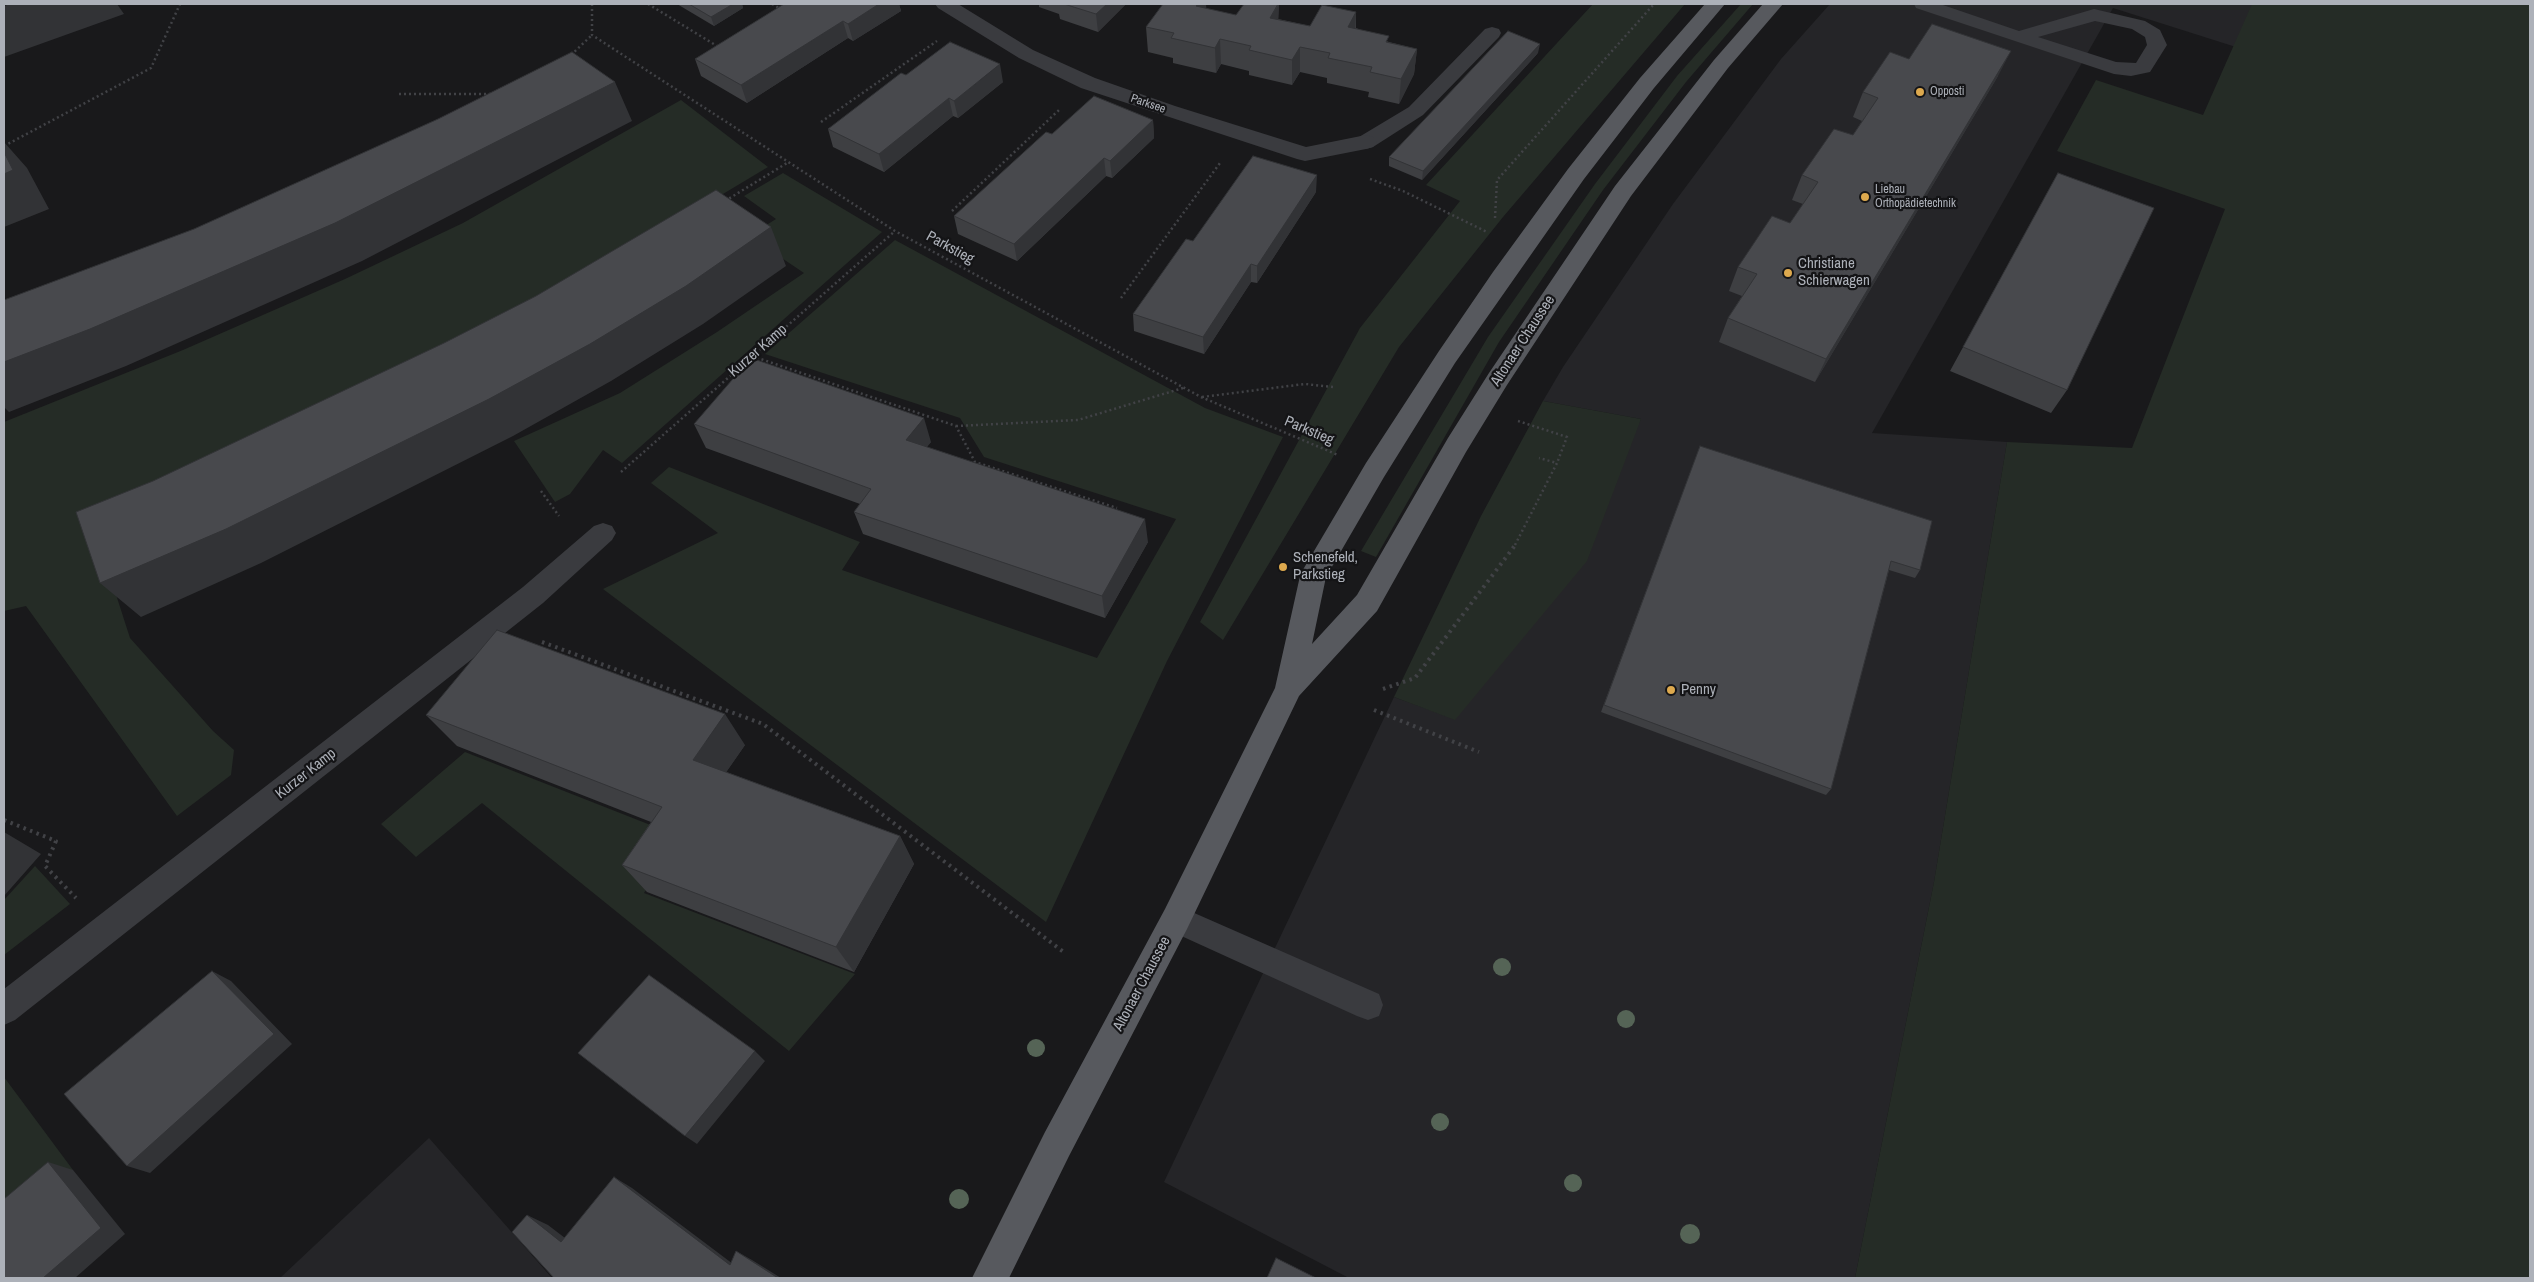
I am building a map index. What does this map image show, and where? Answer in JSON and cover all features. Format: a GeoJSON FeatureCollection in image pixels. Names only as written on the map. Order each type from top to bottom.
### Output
{"type":"FeatureCollection","features":[{"type":"Feature","properties":{"kind":"main road","name":"Altonaer Chaussee"},"geometry":{"type":"LineString","coordinates":[[990,1278],[1057,1144],[1176,919],[1289,688],[1313,576],[1375,470],[1447,356],[1576,174],[1647,83],[1715,4]]}},
{"type":"Feature","properties":{"kind":"main road","name":"Altonaer Chaussee"},"geometry":{"type":"LineString","coordinates":[[1289,688],[1367,603],[1493,387],[1623,191],[1721,64],[1773,4]]}},
{"type":"Feature","properties":{"kind":"street","name":"Parksee"},"geometry":{"type":"LineString","coordinates":[[945,4],[1026,54],[1088,83],[1242,135],[1305,154],[1366,142]]}},
{"type":"Feature","properties":{"kind":"street","name":"Kurzer Kamp"},"geometry":{"type":"LineString","coordinates":[[4,1009],[533,595],[603,533]]}},
{"type":"Feature","properties":{"kind":"lane"},"geometry":{"type":"LineString","coordinates":[[1922,4],[2018,36],[2114,68],[2131,70],[2143,68],[2157,45],[2153,34],[2138,25],[2094,15],[2018,36]]}},
{"type":"Feature","properties":{"kind":"lane"},"geometry":{"type":"LineString","coordinates":[[1366,142],[1416,111],[1492,33]]}},
{"type":"Feature","properties":{"kind":"lane"},"geometry":{"type":"LineString","coordinates":[[1176,919],[1368,1006]]}},
{"type":"Feature","properties":{"kind":"path"},"geometry":{"type":"LineString","coordinates":[[4,146],[151,68],[180,4]]}},
{"type":"Feature","properties":{"kind":"path"},"geometry":{"type":"LineString","coordinates":[[570,56],[592,35],[592,4]]}},
{"type":"Feature","properties":{"kind":"path"},"geometry":{"type":"LineString","coordinates":[[648,4],[715,47],[723,42]]}},
{"type":"Feature","properties":{"kind":"path"},"geometry":{"type":"LineString","coordinates":[[772,4],[779,8]]}},
{"type":"Feature","properties":{"kind":"path"},"geometry":{"type":"LineString","coordinates":[[771,12],[785,4]]}},
{"type":"Feature","properties":{"kind":"path"},"geometry":{"type":"LineString","coordinates":[[1495,226],[1497,180],[1654,4]]}},
{"type":"Feature","properties":{"kind":"path"},"geometry":{"type":"LineString","coordinates":[[821,122],[969,19]]}},
{"type":"Feature","properties":{"kind":"path","name":"Parkstieg"},"geometry":{"type":"LineString","coordinates":[[592,35],[787,163],[895,231],[1201,398],[1346,458]]}},
{"type":"Feature","properties":{"kind":"path"},"geometry":{"type":"LineString","coordinates":[[952,210],[1088,83]]}},
{"type":"Feature","properties":{"kind":"path"},"geometry":{"type":"LineString","coordinates":[[399,94],[498,94]]}},
{"type":"Feature","properties":{"kind":"path"},"geometry":{"type":"LineString","coordinates":[[1121,298],[1242,135]]}},
{"type":"Feature","properties":{"kind":"path"},"geometry":{"type":"LineString","coordinates":[[723,202],[787,163]]}},
{"type":"Feature","properties":{"kind":"path"},"geometry":{"type":"LineString","coordinates":[[1403,191],[1494,236]]}},
{"type":"Feature","properties":{"kind":"path","name":"Kurzer Kamp"},"geometry":{"type":"LineString","coordinates":[[621,472],[895,231]]}},
{"type":"Feature","properties":{"kind":"path"},"geometry":{"type":"LineString","coordinates":[[752,356],[956,426],[1078,420],[1184,388]]}},
{"type":"Feature","properties":{"kind":"path"},"geometry":{"type":"LineString","coordinates":[[1201,398],[1304,384],[1333,387]]}},
{"type":"Feature","properties":{"kind":"path"},"geometry":{"type":"LineString","coordinates":[[1383,689],[1415,678],[1520,538],[1557,463],[1567,437],[1517,420]]}},
{"type":"Feature","properties":{"kind":"path"},"geometry":{"type":"LineString","coordinates":[[956,426],[975,462],[1117,508]]}},
{"type":"Feature","properties":{"kind":"path"},"geometry":{"type":"LineString","coordinates":[[1539,458],[1557,463]]}},
{"type":"Feature","properties":{"kind":"path"},"geometry":{"type":"LineString","coordinates":[[541,491],[559,516]]}},
{"type":"Feature","properties":{"kind":"path"},"geometry":{"type":"LineString","coordinates":[[534,639],[763,724],[1065,953]]}},
{"type":"Feature","properties":{"kind":"path"},"geometry":{"type":"LineString","coordinates":[[1374,710],[1479,752]]}},
{"type":"Feature","properties":{"kind":"path"},"geometry":{"type":"LineString","coordinates":[[4,820],[56,841],[46,866],[81,903]]}},
{"type":"Feature","properties":{"kind":"shaded area"},"geometry":{"type":"Polygon","coordinates":[[[1593,4],[1685,4],[1503,217],[1399,347],[1223,640],[1200,622],[1360,328],[1460,201],[1426,185],[1593,4]]]}},
{"type":"Feature","properties":{"kind":"shaded area"},"geometry":{"type":"Polygon","coordinates":[[[1741,4],[1753,4],[1686,82],[1603,190],[1499,342],[1376,557],[1361,551],[1488,337],[1595,184],[1677,76],[1741,4]]]}},
{"type":"Feature","properties":{"kind":"shaded area"},"geometry":{"type":"Polygon","coordinates":[[[1830,4],[2302,4],[2280,61],[2113,8],[1872,433],[2007,442],[1934,882],[1855,1278],[1349,1278],[1164,1182],[1394,697],[1455,719],[1641,419],[1543,401],[1563,367],[1673,204],[1781,59],[1830,4]]]}},
{"type":"Feature","properties":{"kind":"shaded area"},"geometry":{"type":"Polygon","coordinates":[[[2252,4],[2530,4],[2530,1278],[1855,1278],[1934,882],[2007,442],[2132,448],[2225,209],[2057,151],[2096,80],[2203,115],[2252,4]]]}},
{"type":"Feature","properties":{"kind":"shaded area"},"geometry":{"type":"Polygon","coordinates":[[[681,100],[768,167],[546,300],[93,523],[130,638],[213,731],[234,750],[231,775],[177,816],[26,606],[4,611],[4,422],[183,350],[345,279],[463,223],[681,100]]]}},
{"type":"Feature","properties":{"kind":"shaded area"},"geometry":{"type":"Polygon","coordinates":[[[783,173],[882,232],[622,463],[603,450],[570,494],[555,502],[514,441],[620,393],[717,332],[804,273],[749,236],[776,219],[744,196],[783,173]]]}},
{"type":"Feature","properties":{"kind":"shaded area"},"geometry":{"type":"Polygon","coordinates":[[[895,240],[1205,408],[1283,437],[1167,661],[1046,922],[603,589],[718,533],[651,483],[669,467],[860,542],[842,570],[1097,658],[1176,519],[984,457],[960,418],[765,354],[895,240]]]}},
{"type":"Feature","properties":{"kind":"shaded area"},"geometry":{"type":"Polygon","coordinates":[[[1543,401],[1641,419],[1587,561],[1455,720],[1394,697],[1481,516],[1543,401]]]}},
{"type":"Feature","properties":{"kind":"shaded area"},"geometry":{"type":"Polygon","coordinates":[[[465,752],[681,837],[644,893],[855,974],[789,1051],[482,803],[416,857],[381,824],[465,752]]]}},
{"type":"Feature","properties":{"kind":"shaded area"},"geometry":{"type":"Polygon","coordinates":[[[35,866],[70,904],[4,955],[4,900],[35,866]]]}},
{"type":"Feature","properties":{"kind":"shaded area"},"geometry":{"type":"Polygon","coordinates":[[[4,1077],[73,1170],[4,1228],[4,1077]]]}},
{"type":"Feature","properties":{"kind":"shaded area"},"geometry":{"type":"Polygon","coordinates":[[[429,1138],[552,1278],[280,1278],[429,1138]]]}},
{"type":"Feature","properties":{"kind":"building"},"geometry":{"type":"Polygon","coordinates":[[[689,4],[733,4],[711,17],[689,4]]]}},
{"type":"Feature","properties":{"kind":"building"},"geometry":{"type":"Polygon","coordinates":[[[784,4],[879,4],[848,24],[843,21],[741,85],[695,59],[784,4]]]}},
{"type":"Feature","properties":{"kind":"building"},"geometry":{"type":"Polygon","coordinates":[[[1064,4],[1107,4],[1096,14],[1064,4]]]}},
{"type":"Feature","properties":{"kind":"building"},"geometry":{"type":"Polygon","coordinates":[[[1163,4],[1198,4],[1196,6],[1236,15],[1244,4],[1278,4],[1270,18],[1310,26],[1322,5],[1356,12],[1348,27],[1389,36],[1386,42],[1417,49],[1401,79],[1370,72],[1372,67],[1328,58],[1330,53],[1300,47],[1292,60],[1249,50],[1251,46],[1220,39],[1215,48],[1171,38],[1174,33],[1146,27],[1163,4]]]}},
{"type":"Feature","properties":{"kind":"building"},"geometry":{"type":"Polygon","coordinates":[[[1932,24],[2011,51],[1826,359],[1728,318],[1757,274],[1738,267],[1772,216],[1790,223],[1818,182],[1802,175],[1834,129],[1853,135],[1878,98],[1863,92],[1890,52],[1909,59],[1932,24]]]}},
{"type":"Feature","properties":{"kind":"building"},"geometry":{"type":"Polygon","coordinates":[[[1508,31],[1540,44],[1423,171],[1389,157],[1508,31]]]}},
{"type":"Feature","properties":{"kind":"building"},"geometry":{"type":"Polygon","coordinates":[[[950,42],[1000,64],[954,101],[949,98],[879,154],[828,129],[901,73],[906,75],[950,42]]]}},
{"type":"Feature","properties":{"kind":"building"},"geometry":{"type":"Polygon","coordinates":[[[572,52],[615,82],[335,223],[90,329],[4,362],[4,300],[194,229],[438,119],[572,52]]]}},
{"type":"Feature","properties":{"kind":"building"},"geometry":{"type":"Polygon","coordinates":[[[1094,96],[1153,120],[1110,161],[1104,158],[1014,244],[954,216],[1046,132],[1052,134],[1094,96]]]}},
{"type":"Feature","properties":{"kind":"building"},"geometry":{"type":"Polygon","coordinates":[[[4,152],[13,170],[4,174],[4,152]]]}},
{"type":"Feature","properties":{"kind":"building"},"geometry":{"type":"Polygon","coordinates":[[[1253,156],[1317,175],[1257,266],[1251,264],[1203,337],[1133,314],[1186,239],[1193,241],[1253,156]]]}},
{"type":"Feature","properties":{"kind":"building"},"geometry":{"type":"Polygon","coordinates":[[[2058,173],[2154,208],[2067,390],[1963,347],[2058,173]]]}},
{"type":"Feature","properties":{"kind":"building"},"geometry":{"type":"Polygon","coordinates":[[[716,190],[771,227],[686,286],[590,344],[489,399],[226,529],[100,583],[76,512],[153,481],[444,343],[536,296],[716,190]]]}},
{"type":"Feature","properties":{"kind":"building"},"geometry":{"type":"Polygon","coordinates":[[[751,358],[924,418],[906,440],[1145,519],[1102,596],[854,512],[871,489],[694,424],[751,358]]]}},
{"type":"Feature","properties":{"kind":"building"},"geometry":{"type":"Polygon","coordinates":[[[1700,446],[1932,521],[1920,570],[1891,561],[1831,789],[1604,705],[1700,446]]]}},
{"type":"Feature","properties":{"kind":"building"},"geometry":{"type":"Polygon","coordinates":[[[497,630],[725,714],[693,760],[900,836],[836,947],[622,865],[662,807],[426,715],[497,630]]]}},
{"type":"Feature","properties":{"kind":"building"},"geometry":{"type":"Polygon","coordinates":[[[212,971],[274,1034],[127,1166],[64,1094],[212,971]]]}},
{"type":"Feature","properties":{"kind":"building"},"geometry":{"type":"Polygon","coordinates":[[[649,975],[755,1051],[685,1136],[578,1053],[649,975]]]}},
{"type":"Feature","properties":{"kind":"building"},"geometry":{"type":"Polygon","coordinates":[[[48,1162],[101,1228],[43,1278],[4,1278],[4,1199],[48,1162]]]}},
{"type":"Feature","properties":{"kind":"building"},"geometry":{"type":"Polygon","coordinates":[[[614,1177],[730,1265],[736,1251],[778,1278],[554,1278],[512,1232],[527,1215],[561,1242],[614,1177]]]}},
{"type":"Feature","properties":{"kind":"building"},"geometry":{"type":"Polygon","coordinates":[[[1276,1258],[1316,1278],[1267,1278],[1276,1258]]]}},
{"type":"Feature","properties":{"kind":"place","name":"Opposti"},"geometry":{"type":"Point","coordinates":[1920,92]}},
{"type":"Feature","properties":{"kind":"place","name":"Liebau Orthopädietechnik"},"geometry":{"type":"Point","coordinates":[1865,197]}},
{"type":"Feature","properties":{"kind":"place","name":"Christiane Schierwagen"},"geometry":{"type":"Point","coordinates":[1788,273]}},
{"type":"Feature","properties":{"kind":"place","name":"Schenefeld, Parkstieg"},"geometry":{"type":"Point","coordinates":[1283,567]}},
{"type":"Feature","properties":{"kind":"place","name":"Penny"},"geometry":{"type":"Point","coordinates":[1671,690]}}]}
